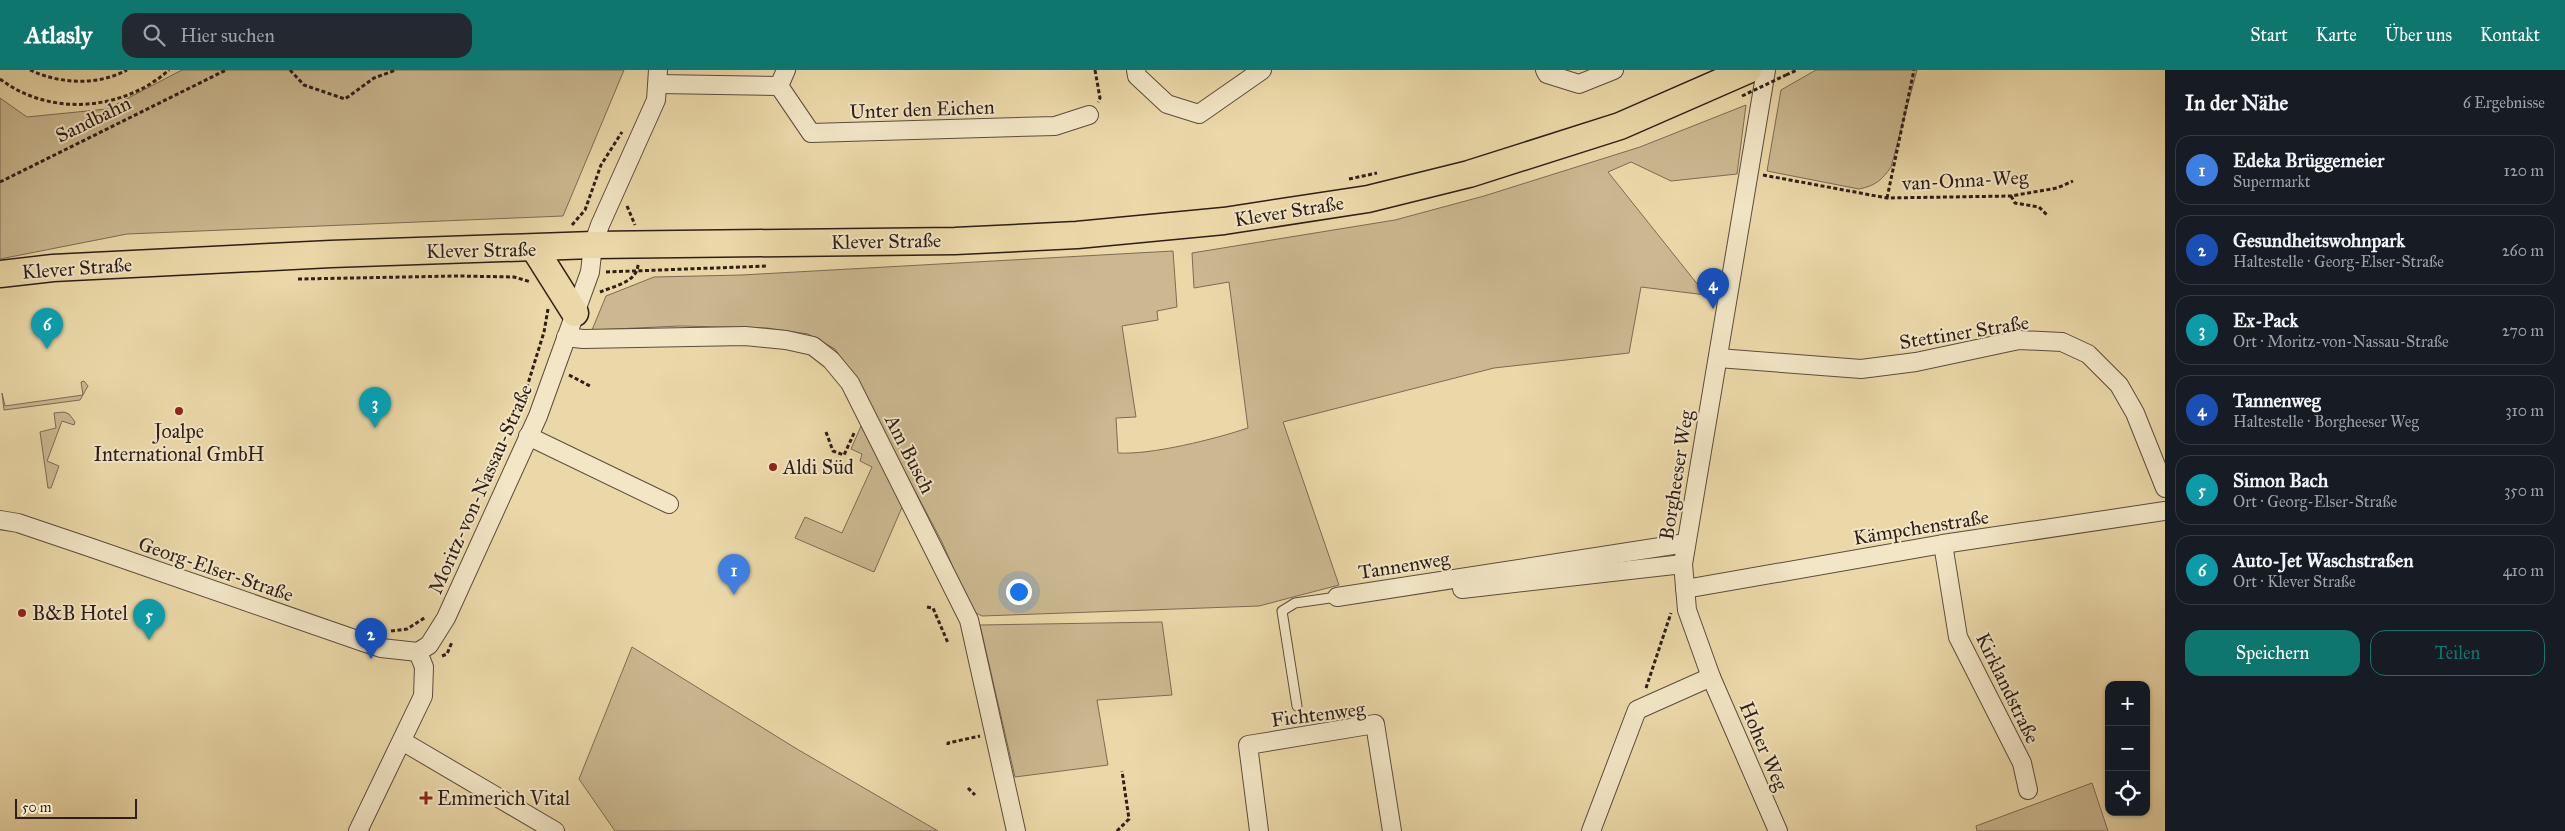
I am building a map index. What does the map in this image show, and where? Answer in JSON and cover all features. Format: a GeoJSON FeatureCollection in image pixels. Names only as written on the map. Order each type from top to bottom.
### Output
{"type":"FeatureCollection","features":[{"type":"Feature","properties":{"kind":"main road","name":"Klever Straße"},"geometry":{"type":"LineString","coordinates":[[0,274],[53,268],[331,254],[534,248],[596,235],[955,241],[1077,235],[1224,221],[1368,199],[1469,174],[1620,126],[1754,70]]}},
{"type":"Feature","properties":{"kind":"main road"},"geometry":{"type":"LineString","coordinates":[[534,248],[570,325]]}},
{"type":"Feature","properties":{"kind":"street"},"geometry":{"type":"LineString","coordinates":[[1136,70],[1137,76],[1167,104],[1199,114],[1262,70]]}},
{"type":"Feature","properties":{"kind":"street"},"geometry":{"type":"LineString","coordinates":[[1545,70],[1547,74],[1579,84],[1614,70]]}},
{"type":"Feature","properties":{"kind":"street","name":"Borgheeser Weg"},"geometry":{"type":"LineString","coordinates":[[1711,677],[1687,610],[1683,564],[1748,172],[1754,70]]}},
{"type":"Feature","properties":{"kind":"street","name":"Unter den Eichen"},"geometry":{"type":"LineString","coordinates":[[658,77],[783,78],[811,133],[1055,126],[1089,115]]}},
{"type":"Feature","properties":{"kind":"street","name":"Moritz-von-Nassau-Straße"},"geometry":{"type":"LineString","coordinates":[[418,652],[429,645],[446,618],[538,416],[590,272],[596,235],[656,100],[658,77]]}},
{"type":"Feature","properties":{"kind":"street","name":"Am Busch"},"geometry":{"type":"LineString","coordinates":[[570,325],[583,339],[745,336],[786,340],[813,346],[831,360],[850,383],[969,620],[1016,831]]}},
{"type":"Feature","properties":{"kind":"street","name":"Stettiner Straße"},"geometry":{"type":"LineString","coordinates":[[1718,358],[1861,369],[1916,362],[2019,340],[2062,342],[2088,354],[2119,384],[2135,412],[2165,488]]}},
{"type":"Feature","properties":{"kind":"street"},"geometry":{"type":"LineString","coordinates":[[528,436],[669,504]]}},
{"type":"Feature","properties":{"kind":"street","name":"Kämpchenstraße"},"geometry":{"type":"LineString","coordinates":[[1685,589],[1943,544],[2165,511]]}},
{"type":"Feature","properties":{"kind":"street","name":"Georg-Elser-Straße"},"geometry":{"type":"LineString","coordinates":[[0,520],[18,523],[84,545],[381,648],[418,652]]}},
{"type":"Feature","properties":{"kind":"street","name":"Tannenweg"},"geometry":{"type":"LineString","coordinates":[[1337,597],[1686,543]]}},
{"type":"Feature","properties":{"kind":"street","name":"Kirklandstraße"},"geometry":{"type":"LineString","coordinates":[[1943,544],[1958,637],[2022,763],[2028,790]]}},
{"type":"Feature","properties":{"kind":"street","name":"Tannenweg"},"geometry":{"type":"LineString","coordinates":[[1413,594],[1683,564]]}},
{"type":"Feature","properties":{"kind":"street"},"geometry":{"type":"LineString","coordinates":[[358,831],[422,696],[424,666],[418,652]]}},
{"type":"Feature","properties":{"kind":"street"},"geometry":{"type":"LineString","coordinates":[[1591,831],[1638,710],[1711,677]]}},
{"type":"Feature","properties":{"kind":"street","name":"Hoher Weg"},"geometry":{"type":"LineString","coordinates":[[1711,677],[1778,831]]}},
{"type":"Feature","properties":{"kind":"street","name":"Fichtenweg"},"geometry":{"type":"LineString","coordinates":[[1259,831],[1248,745],[1375,724],[1392,831]]}},
{"type":"Feature","properties":{"kind":"street"},"geometry":{"type":"LineString","coordinates":[[402,741],[555,831]]}},
{"type":"Feature","properties":{"kind":"lane"},"geometry":{"type":"LineString","coordinates":[[1297,706],[1282,611],[1295,603],[1337,597]]}},
{"type":"Feature","properties":{"kind":"path"},"geometry":{"type":"LineString","coordinates":[[30,70],[57,79],[82,81],[98,80],[125,71]]}},
{"type":"Feature","properties":{"kind":"path"},"geometry":{"type":"LineString","coordinates":[[0,80],[22,93],[41,100],[84,105],[128,96],[146,87],[169,70]]}},
{"type":"Feature","properties":{"kind":"path","name":"Sandbahn"},"geometry":{"type":"LineString","coordinates":[[0,182],[226,70]]}},
{"type":"Feature","properties":{"kind":"path"},"geometry":{"type":"LineString","coordinates":[[290,70],[304,85],[345,99],[374,78],[396,70]]}},
{"type":"Feature","properties":{"kind":"path"},"geometry":{"type":"LineString","coordinates":[[1089,115],[1100,98],[1096,70]]}},
{"type":"Feature","properties":{"kind":"path"},"geometry":{"type":"LineString","coordinates":[[1742,96],[1797,70]]}},
{"type":"Feature","properties":{"kind":"path","name":"van-Onna-Weg"},"geometry":{"type":"LineString","coordinates":[[1887,198],[1914,70]]}},
{"type":"Feature","properties":{"kind":"path"},"geometry":{"type":"LineString","coordinates":[[623,129],[601,165],[585,210],[570,227],[596,235],[644,223]]}},
{"type":"Feature","properties":{"kind":"path","name":"van-Onna-Weg"},"geometry":{"type":"LineString","coordinates":[[1748,172],[1887,198],[2011,196],[2057,188],[2073,181]]}},
{"type":"Feature","properties":{"kind":"path"},"geometry":{"type":"LineString","coordinates":[[1341,180],[1379,173]]}},
{"type":"Feature","properties":{"kind":"path"},"geometry":{"type":"LineString","coordinates":[[2011,196],[2015,203],[2039,207],[2048,216]]}},
{"type":"Feature","properties":{"kind":"path"},"geometry":{"type":"LineString","coordinates":[[597,293],[632,279],[638,271]]}},
{"type":"Feature","properties":{"kind":"path"},"geometry":{"type":"LineString","coordinates":[[568,375],[590,386]]}},
{"type":"Feature","properties":{"kind":"path"},"geometry":{"type":"LineString","coordinates":[[826,432],[833,451],[844,455],[864,412]]}},
{"type":"Feature","properties":{"kind":"path"},"geometry":{"type":"LineString","coordinates":[[927,607],[933,608],[948,643]]}},
{"type":"Feature","properties":{"kind":"path"},"geometry":{"type":"LineString","coordinates":[[1638,710],[1672,608]]}},
{"type":"Feature","properties":{"kind":"path"},"geometry":{"type":"LineString","coordinates":[[948,745],[948,743],[995,733]]}},
{"type":"Feature","properties":{"kind":"path"},"geometry":{"type":"LineString","coordinates":[[1117,831],[1129,819],[1122,771]]}},
{"type":"Feature","properties":{"kind":"path"},"geometry":{"type":"LineString","coordinates":[[968,788],[975,795]]}},
{"type":"Feature","properties":{"kind":"shaded area"},"geometry":{"type":"Polygon","coordinates":[[[182,70],[624,70],[563,216],[127,234],[0,259],[0,98],[27,117],[107,109],[182,70]]]}},
{"type":"Feature","properties":{"kind":"shaded area"},"geometry":{"type":"Polygon","coordinates":[[[1816,70],[1917,70],[1891,167],[1874,184],[1859,189],[1767,171],[1781,90],[1816,70]]]}},
{"type":"Feature","properties":{"kind":"shaded area"},"geometry":{"type":"Polygon","coordinates":[[[1746,105],[1737,174],[1671,181],[1631,162],[1608,172],[1706,295],[1641,287],[1629,353],[1494,368],[1283,422],[1339,585],[1259,606],[982,616],[972,611],[942,542],[860,387],[835,349],[808,334],[767,328],[680,326],[592,330],[606,296],[654,277],[742,275],[1173,251],[1177,307],[1157,311],[1158,320],[1122,326],[1136,417],[1116,418],[1118,453],[1165,449],[1219,437],[1248,428],[1229,282],[1194,288],[1192,253],[1395,220],[1484,196],[1640,147],[1746,105]]]}},
{"type":"Feature","properties":{"kind":"shaded area"},"geometry":{"type":"Polygon","coordinates":[[[84,381],[88,386],[83,395],[81,382],[84,381]]]}},
{"type":"Feature","properties":{"kind":"shaded area"},"geometry":{"type":"Polygon","coordinates":[[[2,393],[5,406],[83,395],[80,400],[4,410],[2,393]]]}},
{"type":"Feature","properties":{"kind":"shaded area"},"geometry":{"type":"Polygon","coordinates":[[[64,412],[69,414],[75,422],[74,425],[62,421],[47,461],[59,466],[51,488],[48,488],[40,432],[56,428],[54,413],[64,412]]]}},
{"type":"Feature","properties":{"kind":"shaded area"},"geometry":{"type":"Polygon","coordinates":[[[861,426],[903,505],[874,572],[795,538],[805,517],[842,533],[872,467],[860,461],[862,454],[851,449],[861,426]]]}},
{"type":"Feature","properties":{"kind":"shaded area"},"geometry":{"type":"Polygon","coordinates":[[[1162,622],[1172,695],[1097,700],[1108,765],[1015,777],[980,625],[1162,622]]]}},
{"type":"Feature","properties":{"kind":"shaded area"},"geometry":{"type":"Polygon","coordinates":[[[632,647],[797,749],[938,831],[615,831],[579,779],[632,647]]]}},
{"type":"Feature","properties":{"kind":"shaded area"},"geometry":{"type":"Polygon","coordinates":[[[2092,783],[2108,831],[1977,831],[1976,826],[2092,783]]]}},
{"type":"Feature","properties":{"kind":"place","name":"Tannenweg"},"geometry":{"type":"Point","coordinates":[1713,309]}},
{"type":"Feature","properties":{"kind":"place","name":"Auto-Jet Waschstraßen"},"geometry":{"type":"Point","coordinates":[47,349]}},
{"type":"Feature","properties":{"kind":"place","name":"Joalpe International GmbH"},"geometry":{"type":"Point","coordinates":[179,411]}},
{"type":"Feature","properties":{"kind":"place","name":"Ex-Pack"},"geometry":{"type":"Point","coordinates":[375,428]}},
{"type":"Feature","properties":{"kind":"place","name":"Aldi Süd"},"geometry":{"type":"Point","coordinates":[773,467]}},
{"type":"Feature","properties":{"kind":"place","name":"Edeka Brüggemeier"},"geometry":{"type":"Point","coordinates":[734,595]}},
{"type":"Feature","properties":{"kind":"place","name":"B&B Hotel"},"geometry":{"type":"Point","coordinates":[22,613]}},
{"type":"Feature","properties":{"kind":"place","name":"Simon Bach"},"geometry":{"type":"Point","coordinates":[149,640]}},
{"type":"Feature","properties":{"kind":"place","name":"Gesundheitswohnpark"},"geometry":{"type":"Point","coordinates":[371,659]}},
{"type":"Feature","properties":{"kind":"place","name":"Emmerich Vital"},"geometry":{"type":"Point","coordinates":[426,798]}}]}
